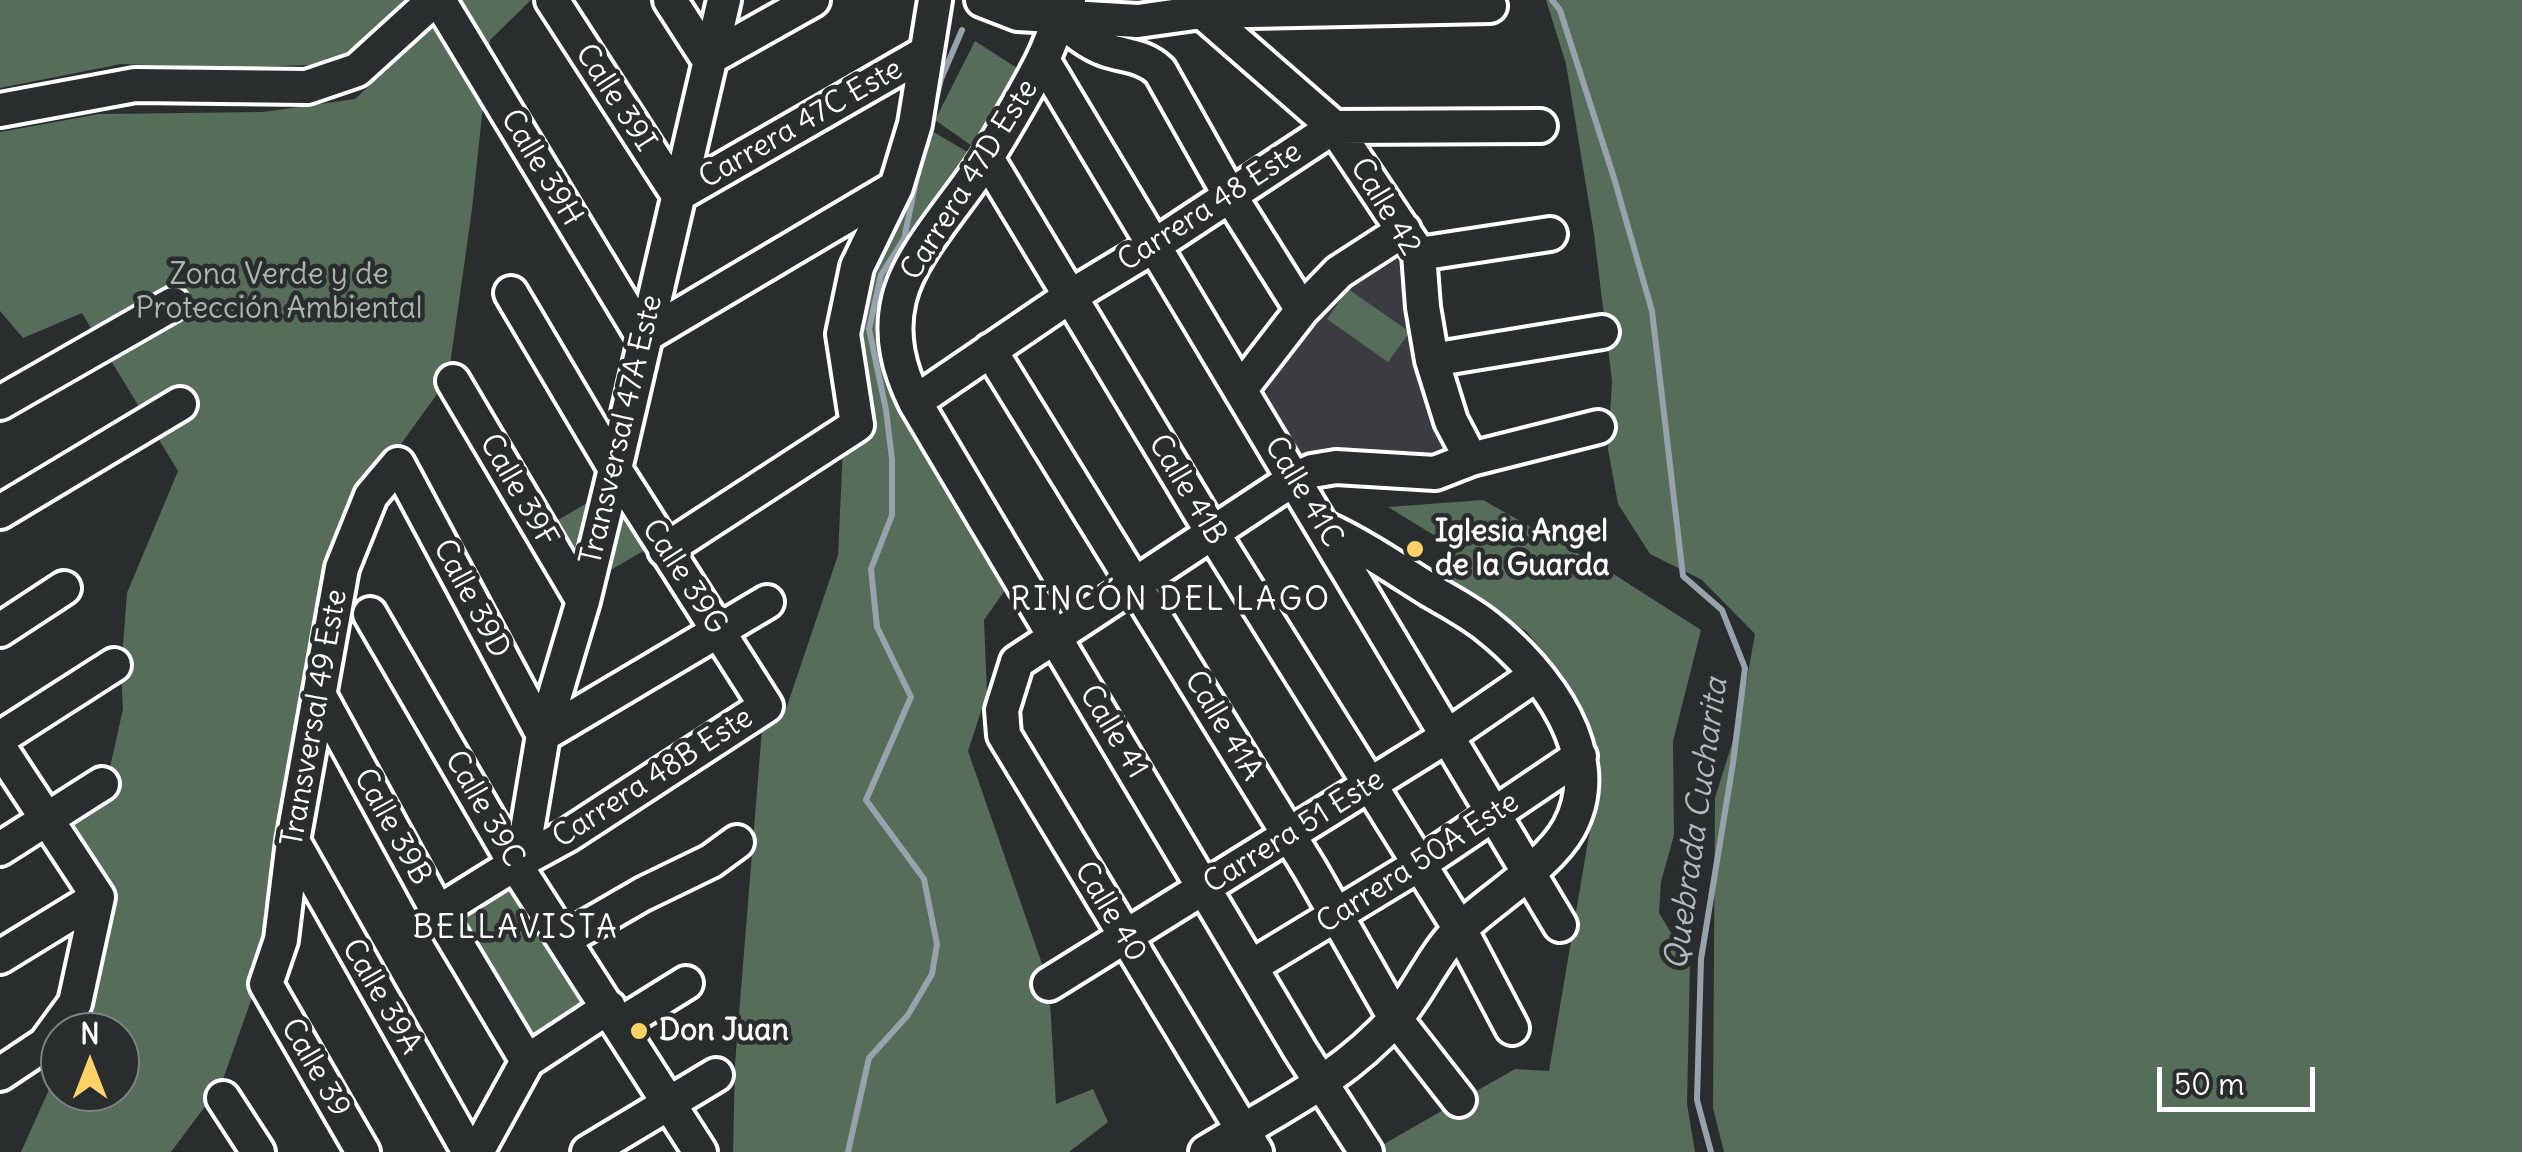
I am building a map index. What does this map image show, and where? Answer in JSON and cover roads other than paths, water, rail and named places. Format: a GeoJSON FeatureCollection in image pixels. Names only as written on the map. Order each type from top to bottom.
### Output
{"type":"FeatureCollection","features":[{"type":"Feature","properties":{"kind":"street"},"geometry":{"type":"LineString","coordinates":[[0,110],[134,85],[308,87],[357,70],[436,0]]}},
{"type":"Feature","properties":{"kind":"street","name":"Calle 39H"},"geometry":{"type":"LineString","coordinates":[[436,0],[644,337]]}},
{"type":"Feature","properties":{"kind":"street","name":"Calle 39I"},"geometry":{"type":"LineString","coordinates":[[552,0],[678,195]]}},
{"type":"Feature","properties":{"kind":"street"},"geometry":{"type":"LineString","coordinates":[[670,0],[708,59],[812,0]]}},
{"type":"Feature","properties":{"kind":"street","name":"Transversal 47A Este"},"geometry":{"type":"LineString","coordinates":[[518,862],[543,735],[615,469],[724,0]]}},
{"type":"Feature","properties":{"kind":"street"},"geometry":{"type":"LineString","coordinates":[[665,550],[857,425],[843,334],[858,266],[896,187],[916,124],[935,0]]}},
{"type":"Feature","properties":{"kind":"street"},"geometry":{"type":"LineString","coordinates":[[982,0],[1018,14],[1064,9],[1138,21],[1202,6],[1490,6]]}},
{"type":"Feature","properties":{"kind":"street","name":"Calle 42"},"geometry":{"type":"LineString","coordinates":[[1202,6],[1334,127],[1411,242],[1432,360],[1452,421],[1471,459]]}},
{"type":"Feature","properties":{"kind":"street"},"geometry":{"type":"LineString","coordinates":[[1064,9],[1083,39],[1144,59],[1160,70],[1229,194],[1302,310]]}},
{"type":"Feature","properties":{"kind":"street","name":"Carrera 47D Este"},"geometry":{"type":"LineString","coordinates":[[898,300],[907,275],[987,158],[1043,60],[1064,9]]}},
{"type":"Feature","properties":{"kind":"street","name":"Carrera 47C Este"},"geometry":{"type":"LineString","coordinates":[[678,195],[925,53]]}},
{"type":"Feature","properties":{"kind":"street","name":"Calle 41C"},"geometry":{"type":"LineString","coordinates":[[1043,60],[1560,925]]}},
{"type":"Feature","properties":{"kind":"street","name":"Carrera 48 Este"},"geometry":{"type":"LineString","coordinates":[[916,402],[1069,297],[1334,127],[1540,126]]}},
{"type":"Feature","properties":{"kind":"street","name":"Calle 41B"},"geometry":{"type":"LineString","coordinates":[[987,158],[1212,532],[1460,929],[1512,1028]]}},
{"type":"Feature","properties":{"kind":"street","name":"Carrera 47D Este"},"geometry":{"type":"LineString","coordinates":[[644,337],[896,187]]}},
{"type":"Feature","properties":{"kind":"street"},"geometry":{"type":"LineString","coordinates":[[1241,389],[1302,310],[1339,272],[1411,242],[1550,234]]}},
{"type":"Feature","properties":{"kind":"street","name":"Calle 39G"},"geometry":{"type":"LineString","coordinates":[[511,293],[665,550],[766,706]]}},
{"type":"Feature","properties":{"kind":"street","name":"Calle 41"},"geometry":{"type":"LineString","coordinates":[[898,300],[895,329],[900,370],[916,402],[1366,1152]]}},
{"type":"Feature","properties":{"kind":"street"},"geometry":{"type":"LineString","coordinates":[[0,403],[173,304]]}},
{"type":"Feature","properties":{"kind":"street"},"geometry":{"type":"LineString","coordinates":[[1432,360],[1602,332]]}},
{"type":"Feature","properties":{"kind":"street","name":"Calle 41A"},"geometry":{"type":"LineString","coordinates":[[990,350],[1289,834],[1396,1018],[1459,1100]]}},
{"type":"Feature","properties":{"kind":"street","name":"Calle 39F"},"geometry":{"type":"LineString","coordinates":[[453,380],[582,601]]}},
{"type":"Feature","properties":{"kind":"street"},"geometry":{"type":"LineString","coordinates":[[0,512],[180,404]]}},
{"type":"Feature","properties":{"kind":"street"},"geometry":{"type":"LineString","coordinates":[[1056,636],[1294,479],[1312,471],[1336,467],[1435,474],[1471,459],[1598,427]]}},
{"type":"Feature","properties":{"kind":"street","name":"Transversal 49 Este"},"geometry":{"type":"LineString","coordinates":[[266,984],[281,940],[293,841],[342,568],[371,496],[398,464]]}},
{"type":"Feature","properties":{"kind":"street","name":"Calle 39D"},"geometry":{"type":"LineString","coordinates":[[398,464],[543,735]]}},
{"type":"Feature","properties":{"kind":"street"},"geometry":{"type":"LineString","coordinates":[[1206,1152],[1249,1141],[1352,1062],[1396,1018],[1460,929],[1530,872],[1568,830],[1582,794],[1580,756],[1560,708],[1536,676],[1486,625],[1326,529]]}},
{"type":"Feature","properties":{"kind":"street"},"geometry":{"type":"LineString","coordinates":[[0,630],[64,588]]}},
{"type":"Feature","properties":{"kind":"street"},"geometry":{"type":"LineString","coordinates":[[543,735],[766,602]]}},
{"type":"Feature","properties":{"kind":"street","name":"Calle 39C"},"geometry":{"type":"LineString","coordinates":[[370,614],[565,939],[700,1152]]}},
{"type":"Feature","properties":{"kind":"street","name":"Calle 40"},"geometry":{"type":"LineString","coordinates":[[1056,636],[1017,662],[1002,710],[1004,736],[1249,1141]]}},
{"type":"Feature","properties":{"kind":"street"},"geometry":{"type":"LineString","coordinates":[[0,738],[114,665]]}},
{"type":"Feature","properties":{"kind":"street","name":"Carrera 51 Este"},"geometry":{"type":"LineString","coordinates":[[1049,984],[1446,737],[1536,676]]}},
{"type":"Feature","properties":{"kind":"street","name":"Calle 39B"},"geometry":{"type":"LineString","coordinates":[[320,696],[438,912],[527,1061]]}},
{"type":"Feature","properties":{"kind":"street","name":"Carrera 48B Este"},"geometry":{"type":"LineString","coordinates":[[438,912],[568,835],[766,706]]}},
{"type":"Feature","properties":{"kind":"street"},"geometry":{"type":"LineString","coordinates":[[0,748],[98,897],[75,1003],[44,1044],[0,1074]]}},
{"type":"Feature","properties":{"kind":"street","name":"Carrera 50A Este"},"geometry":{"type":"LineString","coordinates":[[1252,966],[1420,864],[1580,756]]}},
{"type":"Feature","properties":{"kind":"street"},"geometry":{"type":"LineString","coordinates":[[0,850],[102,784]]}},
{"type":"Feature","properties":{"kind":"street","name":"Calle 39A"},"geometry":{"type":"LineString","coordinates":[[293,841],[469,1152]]}},
{"type":"Feature","properties":{"kind":"street"},"geometry":{"type":"LineString","coordinates":[[565,939],[737,842]]}},
{"type":"Feature","properties":{"kind":"street"},"geometry":{"type":"LineString","coordinates":[[0,957],[98,897]]}},
{"type":"Feature","properties":{"kind":"street"},"geometry":{"type":"LineString","coordinates":[[477,1152],[527,1061],[686,983]]}},
{"type":"Feature","properties":{"kind":"street","name":"Calle 39"},"geometry":{"type":"LineString","coordinates":[[266,984],[363,1152]]}},
{"type":"Feature","properties":{"kind":"street"},"geometry":{"type":"LineString","coordinates":[[588,1152],[716,1075]]}},
{"type":"Feature","properties":{"kind":"street"},"geometry":{"type":"LineString","coordinates":[[223,1098],[258,1152]]}},
{"type":"Feature","properties":{"kind":"waterway","name":"Quebrada Cucharita"},"geometry":{"type":"LineString","coordinates":[[1552,0],[1560,10],[1652,311],[1683,576],[1722,610],[1745,668],[1701,959],[1697,1100],[1711,1152]]}},
{"type":"Feature","properties":{"kind":"waterway"},"geometry":{"type":"LineString","coordinates":[[933,111],[941,79],[962,30]]}},
{"type":"Feature","properties":{"kind":"waterway"},"geometry":{"type":"LineString","coordinates":[[848,1152],[869,1058],[908,1015],[932,974],[937,944],[924,879],[866,800],[911,697],[877,627],[871,569],[892,515],[892,459],[869,329],[881,275],[904,239],[919,167]]}},
{"type":"Feature","properties":{"kind":"place","name":"Iglesia Angel de la Guarda"},"geometry":{"type":"Point","coordinates":[1415,549]}},
{"type":"Feature","properties":{"kind":"place","name":"Don Juan"},"geometry":{"type":"Point","coordinates":[639,1031]}},
{"type":"Feature","properties":{"kind":"district","name":"RINCÓN DEL LAGO"},"geometry":{"type":"Point","coordinates":[1171,601]}},
{"type":"Feature","properties":{"kind":"district","name":"BELLAVISTA"},"geometry":{"type":"Point","coordinates":[516,929]}},
{"type":"Feature","properties":{"kind":"park label","name":"Zona Verde y de Protección Ambiental"},"geometry":{"type":"Point","coordinates":[279,292]}}]}
